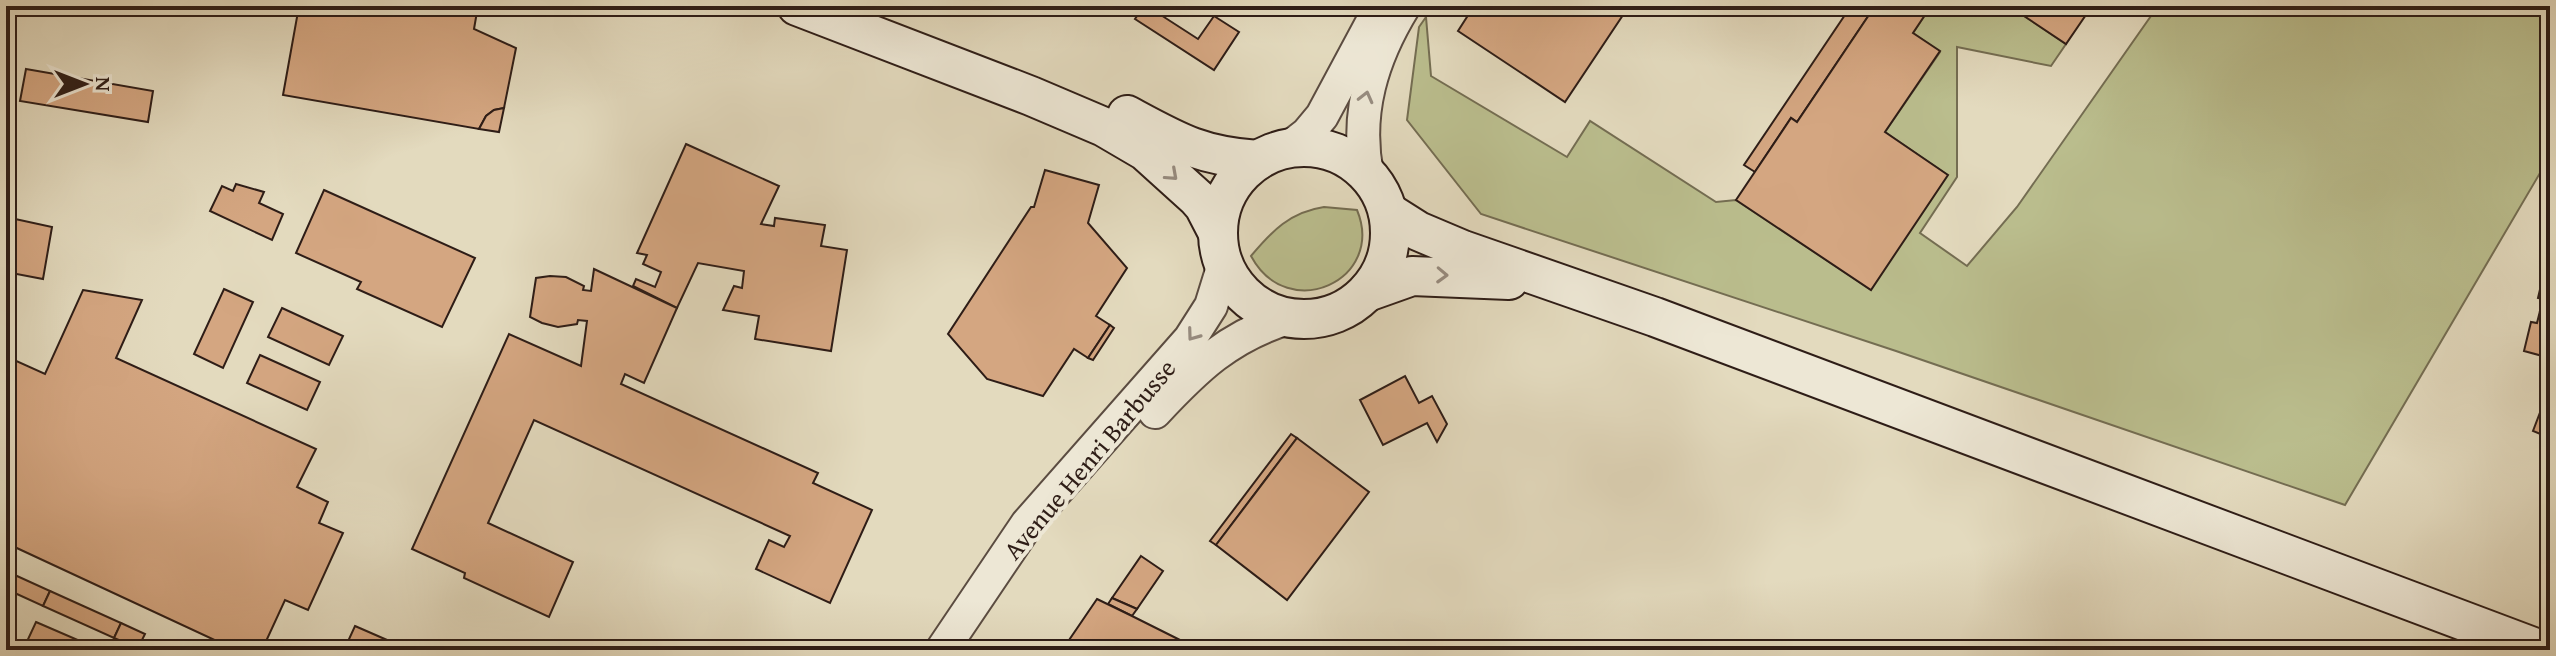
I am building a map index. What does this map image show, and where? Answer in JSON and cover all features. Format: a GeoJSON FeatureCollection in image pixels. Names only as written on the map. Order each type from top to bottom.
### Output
{"type":"FeatureCollection","features":[{"type":"Feature","properties":{"kind":"main road"},"geometry":{"type":"LineString","coordinates":[[797,6],[1031,96],[1104,127],[1145,151],[1204,206],[1235,285],[1246,297],[1266,310],[1288,318],[1312,319],[1335,314],[1367,292],[1380,273],[1390,236],[1388,212],[1376,185],[1367,174],[1335,153],[1312,147],[1230,158],[1189,148],[1088,97],[846,6]]}},
{"type":"Feature","properties":{"kind":"main road"},"geometry":{"type":"LineString","coordinates":[[1221,248],[1219,217],[1231,188],[1240,175],[1274,154]]}},
{"type":"Feature","properties":{"kind":"main road"},"geometry":{"type":"LineString","coordinates":[[1388,212],[1432,237],[1655,317],[2541,650]]}},
{"type":"Feature","properties":{"kind":"main road"},"geometry":{"type":"LineString","coordinates":[[1367,292],[1401,278],[1426,275],[1555,283]]}},
{"type":"Feature","properties":{"kind":"street"},"geometry":{"type":"LineString","coordinates":[[1274,154],[1315,126],[1381,6]]}},
{"type":"Feature","properties":{"kind":"street"},"geometry":{"type":"LineString","coordinates":[[1367,174],[1362,145],[1364,103],[1383,47],[1404,6]]}},
{"type":"Feature","properties":{"kind":"street","name":"Avenue Henri Barbusse"},"geometry":{"type":"LineString","coordinates":[[942,650],[1027,524],[1190,339],[1211,306],[1221,248]]}},
{"type":"Feature","properties":{"kind":"street","name":"Avenue Henri Barbusse"},"geometry":{"type":"LineString","coordinates":[[968,650],[1042,540],[1183,381],[1232,341],[1254,329],[1288,318]]}},
{"type":"Feature","properties":{"kind":"green space"},"geometry":{"type":"Polygon","coordinates":[[[1931,6],[2009,6],[2066,44],[2051,66],[1957,47],[1957,177],[1920,233],[1967,266],[2017,207],[2158,6],[2550,6],[2550,156],[2345,505],[1896,351],[1481,214],[1407,120],[1419,27],[1426,17],[1431,76],[1567,157],[1590,121],[1716,202],[1736,200],[1870,289],[1947,175],[1885,132],[1940,52],[1913,33],[1931,6]]]}},
{"type":"Feature","properties":{"kind":"green space"},"geometry":{"type":"Polygon","coordinates":[[[1324,207],[1357,210],[1362,235],[1358,256],[1346,274],[1329,285],[1308,290],[1287,288],[1267,277],[1251,256],[1266,238],[1291,218],[1324,207]]]}},
{"type":"Feature","properties":{"kind":"building"},"geometry":{"type":"Polygon","coordinates":[[[299,6],[412,6],[430,10],[431,6],[478,6],[474,29],[516,48],[504,108],[486,116],[479,129],[283,95],[299,6]]]}},
{"type":"Feature","properties":{"kind":"building"},"geometry":{"type":"Polygon","coordinates":[[[1474,6],[1610,6],[1623,15],[1565,102],[1458,31],[1474,6]]]}},
{"type":"Feature","properties":{"kind":"building"},"geometry":{"type":"Polygon","coordinates":[[[1851,6],[1875,6],[1797,122],[1791,118],[1755,172],[1744,165],[1851,6]]]}},
{"type":"Feature","properties":{"kind":"building"},"geometry":{"type":"Polygon","coordinates":[[[1875,6],[1931,6],[1913,33],[1940,51],[1885,132],[1948,175],[1871,290],[1736,200],[1791,118],[1797,122],[1875,6]]]}},
{"type":"Feature","properties":{"kind":"building"},"geometry":{"type":"Polygon","coordinates":[[[2009,6],[2092,6],[2066,44],[2009,6]]]}},
{"type":"Feature","properties":{"kind":"building"},"geometry":{"type":"Polygon","coordinates":[[[1150,8],[1198,39],[1214,16],[1239,32],[1214,70],[1135,19],[1141,10],[1146,13],[1150,8]]]}},
{"type":"Feature","properties":{"kind":"building"},"geometry":{"type":"Polygon","coordinates":[[[26,69],[153,91],[148,122],[20,101],[26,69]]]}},
{"type":"Feature","properties":{"kind":"building"},"geometry":{"type":"Polygon","coordinates":[[[504,108],[499,132],[479,129],[486,116],[504,108]]]}},
{"type":"Feature","properties":{"kind":"building"},"geometry":{"type":"Polygon","coordinates":[[[686,144],[779,186],[761,224],[774,226],[775,218],[825,225],[821,246],[847,250],[831,351],[755,339],[759,316],[723,310],[734,286],[742,288],[744,271],[698,263],[677,308],[633,286],[636,279],[655,287],[661,272],[643,264],[647,255],[637,253],[686,144]]]}},
{"type":"Feature","properties":{"kind":"building"},"geometry":{"type":"Polygon","coordinates":[[[1045,170],[1099,185],[1088,223],[1127,268],[1096,316],[1110,325],[1088,358],[1074,349],[1043,396],[987,379],[948,334],[1031,207],[1034,207],[1045,170]]]}},
{"type":"Feature","properties":{"kind":"building"},"geometry":{"type":"Polygon","coordinates":[[[236,184],[264,192],[259,203],[283,214],[272,240],[210,211],[222,186],[233,191],[236,184]]]}},
{"type":"Feature","properties":{"kind":"building"},"geometry":{"type":"Polygon","coordinates":[[[324,190],[475,258],[442,327],[357,289],[361,282],[296,253],[324,190]]]}},
{"type":"Feature","properties":{"kind":"building"},"geometry":{"type":"Polygon","coordinates":[[[6,217],[52,227],[43,279],[6,272],[6,217]]]}},
{"type":"Feature","properties":{"kind":"building"},"geometry":{"type":"Polygon","coordinates":[[[2545,268],[2550,269],[2550,314],[2540,311],[2543,299],[2538,298],[2545,268]]]}},
{"type":"Feature","properties":{"kind":"building"},"geometry":{"type":"Polygon","coordinates":[[[594,269],[677,308],[644,383],[625,374],[621,384],[818,473],[813,483],[872,510],[830,603],[756,569],[769,540],[784,547],[790,536],[534,420],[488,523],[573,562],[549,617],[464,578],[465,573],[412,549],[509,334],[581,366],[587,321],[578,320],[577,324],[558,327],[530,317],[536,278],[566,277],[584,286],[583,290],[591,291],[594,269]]]}},
{"type":"Feature","properties":{"kind":"building"},"geometry":{"type":"Polygon","coordinates":[[[224,289],[253,302],[223,368],[194,354],[224,289]]]}},
{"type":"Feature","properties":{"kind":"building"},"geometry":{"type":"Polygon","coordinates":[[[83,290],[142,300],[116,358],[316,449],[297,487],[328,502],[319,523],[343,533],[308,610],[285,600],[262,650],[236,650],[6,543],[6,364],[8,366],[12,359],[45,374],[83,290]]]}},
{"type":"Feature","properties":{"kind":"building"},"geometry":{"type":"Polygon","coordinates":[[[282,308],[343,336],[329,365],[268,337],[282,308]]]}},
{"type":"Feature","properties":{"kind":"building"},"geometry":{"type":"Polygon","coordinates":[[[2540,311],[2550,314],[2550,358],[2524,351],[2531,322],[2537,323],[2540,311]]]}},
{"type":"Feature","properties":{"kind":"building"},"geometry":{"type":"Polygon","coordinates":[[[1110,325],[1114,328],[1093,360],[1088,358],[1110,325]]]}},
{"type":"Feature","properties":{"kind":"building"},"geometry":{"type":"Polygon","coordinates":[[[260,355],[320,382],[307,410],[247,383],[260,355]]]}},
{"type":"Feature","properties":{"kind":"building"},"geometry":{"type":"Polygon","coordinates":[[[1405,376],[1419,403],[1432,396],[1447,424],[1437,442],[1427,423],[1383,445],[1360,400],[1405,376]]]}},
{"type":"Feature","properties":{"kind":"building"},"geometry":{"type":"Polygon","coordinates":[[[2547,394],[2550,395],[2550,438],[2533,431],[2547,394]]]}},
{"type":"Feature","properties":{"kind":"building"},"geometry":{"type":"Polygon","coordinates":[[[1291,434],[1297,438],[1216,545],[1210,541],[1291,434]]]}},
{"type":"Feature","properties":{"kind":"building"},"geometry":{"type":"Polygon","coordinates":[[[1297,438],[1369,492],[1287,600],[1216,545],[1297,438]]]}},
{"type":"Feature","properties":{"kind":"building"},"geometry":{"type":"Polygon","coordinates":[[[1141,556],[1163,571],[1137,609],[1112,598],[1141,556]]]}},
{"type":"Feature","properties":{"kind":"building"},"geometry":{"type":"Polygon","coordinates":[[[6,571],[50,591],[43,606],[6,589],[6,571]]]}},
{"type":"Feature","properties":{"kind":"building"},"geometry":{"type":"Polygon","coordinates":[[[50,591],[121,623],[114,638],[43,606],[50,591]]]}},
{"type":"Feature","properties":{"kind":"building"},"geometry":{"type":"Polygon","coordinates":[[[1112,598],[1137,609],[1132,616],[1108,604],[1112,598]]]}},
{"type":"Feature","properties":{"kind":"building"},"geometry":{"type":"Polygon","coordinates":[[[1097,599],[1200,650],[1071,650],[1065,646],[1097,599]]]}},
{"type":"Feature","properties":{"kind":"building"},"geometry":{"type":"Polygon","coordinates":[[[36,622],[87,644],[84,650],[23,650],[36,622]]]}},
{"type":"Feature","properties":{"kind":"building"},"geometry":{"type":"Polygon","coordinates":[[[121,623],[145,634],[138,648],[114,638],[121,623]]]}},
{"type":"Feature","properties":{"kind":"building"},"geometry":{"type":"Polygon","coordinates":[[[355,626],[410,650],[344,650],[355,626]]]}}]}
